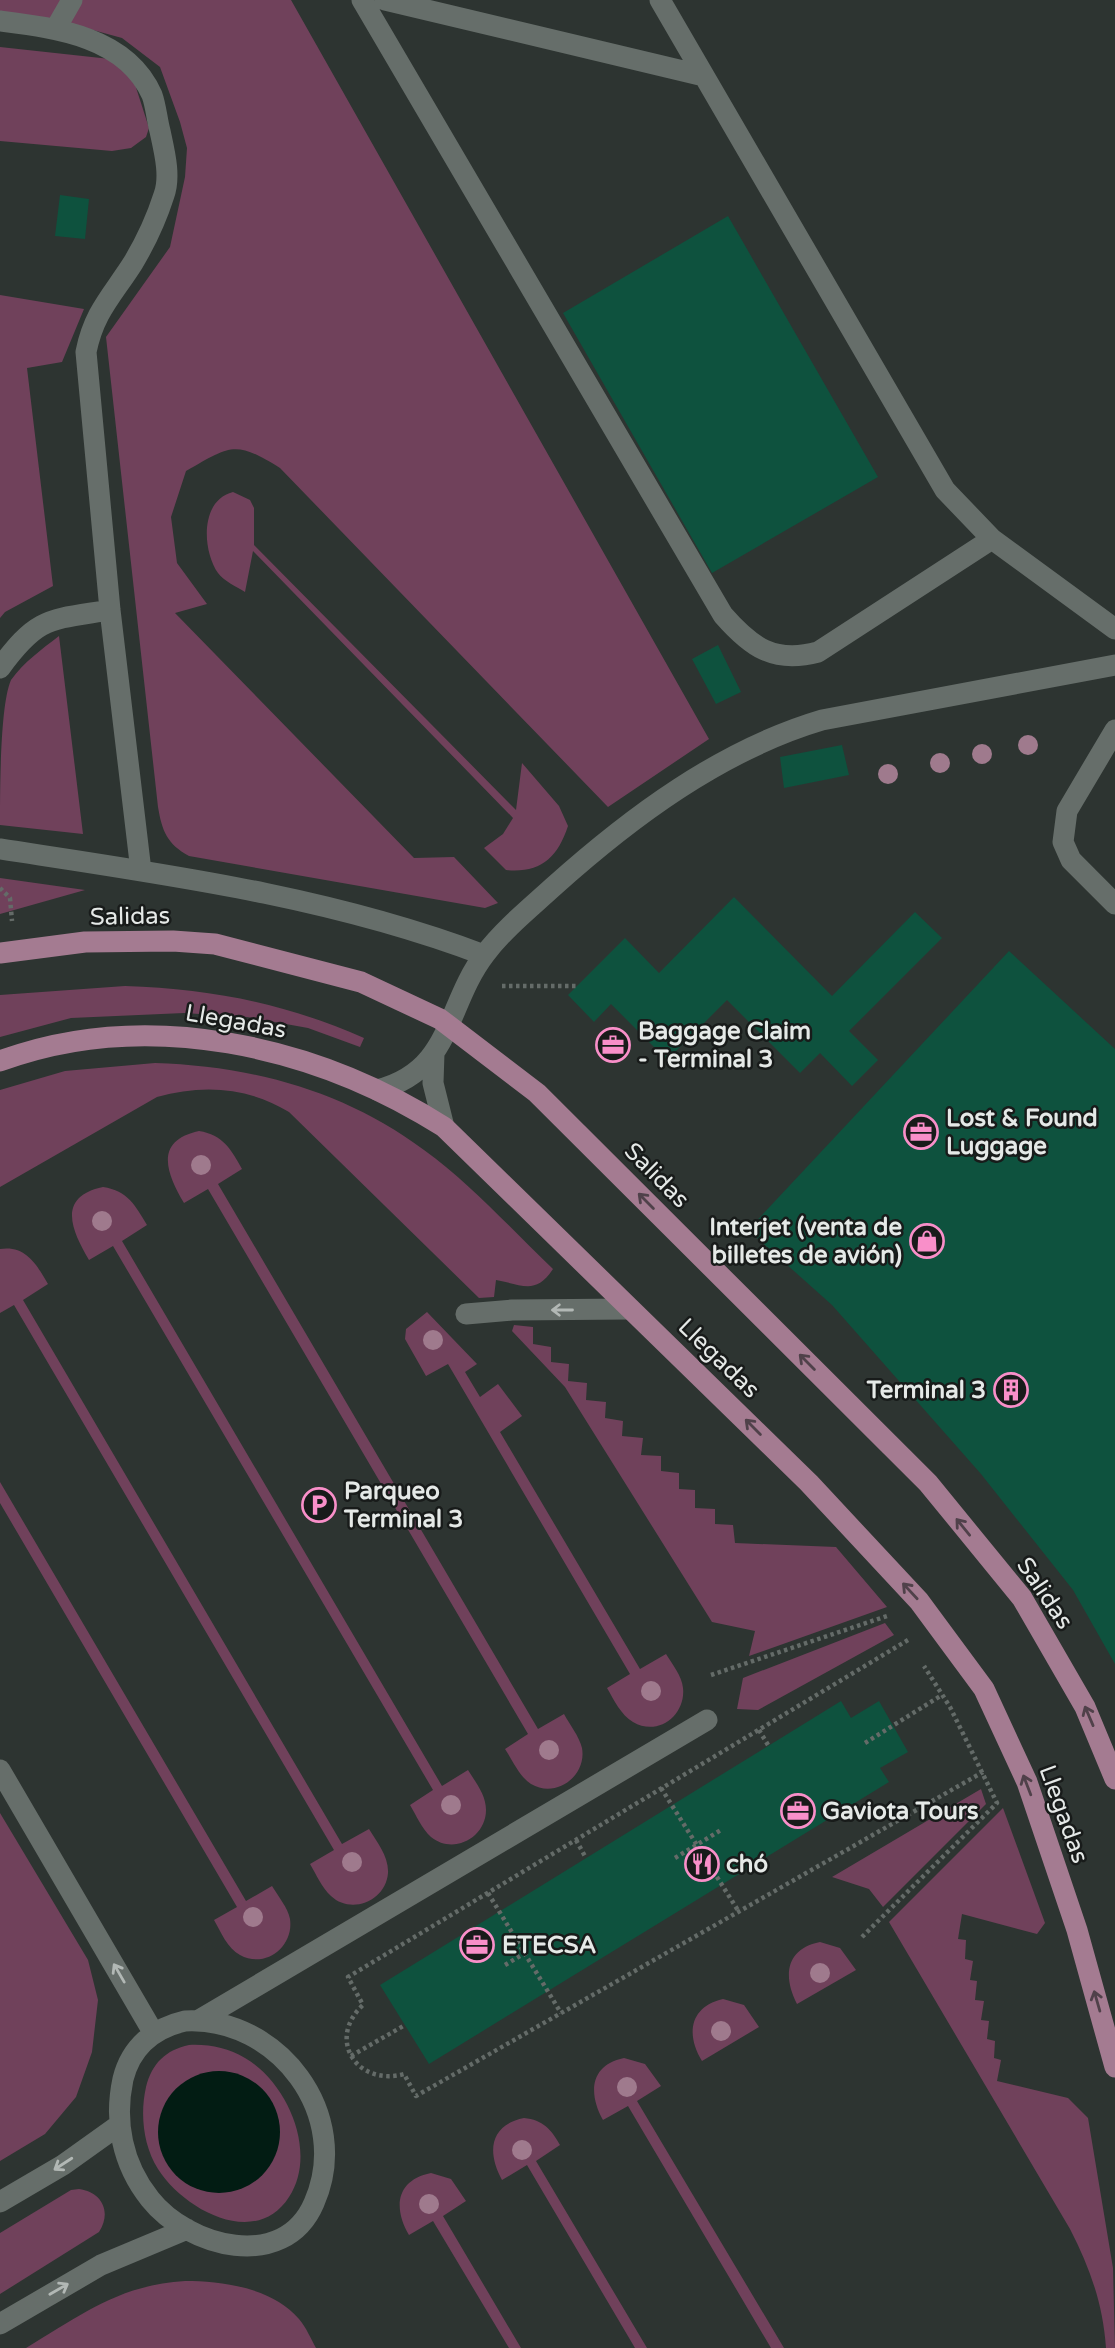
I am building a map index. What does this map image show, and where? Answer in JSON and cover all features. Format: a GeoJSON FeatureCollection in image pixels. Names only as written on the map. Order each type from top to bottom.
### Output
{"type":"FeatureCollection","features":[{"type":"Feature","properties":{"kind":"main road","name":"Salidas"},"geometry":{"type":"LineString","coordinates":[[0,953],[85,942],[173,941],[215,944],[361,982],[440,1019],[537,1093],[928,1483],[1022,1598],[1085,1707],[1115,1779]]}},
{"type":"Feature","properties":{"kind":"main road","name":"Llegadas"},"geometry":{"type":"LineString","coordinates":[[0,1061],[56,1046],[121,1035],[158,1035],[245,1046],[313,1063],[405,1102],[444,1127],[809,1483],[910,1591],[984,1689],[1027,1782],[1077,1930],[1115,2067]]}},
{"type":"Feature","properties":{"kind":"lane"},"geometry":{"type":"LineString","coordinates":[[56,28],[72,0]]}},
{"type":"Feature","properties":{"kind":"lane"},"geometry":{"type":"LineString","coordinates":[[362,0],[716,603],[745,640],[769,653],[798,657],[818,652],[992,539]]}},
{"type":"Feature","properties":{"kind":"lane"},"geometry":{"type":"LineString","coordinates":[[385,0],[704,76]]}},
{"type":"Feature","properties":{"kind":"lane"},"geometry":{"type":"LineString","coordinates":[[660,0],[945,490],[992,539],[1115,629]]}},
{"type":"Feature","properties":{"kind":"lane"},"geometry":{"type":"LineString","coordinates":[[0,21],[56,28],[111,50],[134,68],[152,95],[165,156],[166,192],[135,260],[92,324],[86,352],[110,610],[141,871]]}},
{"type":"Feature","properties":{"kind":"lane"},"geometry":{"type":"LineString","coordinates":[[0,668],[31,631],[46,621],[110,610]]}},
{"type":"Feature","properties":{"kind":"lane"},"geometry":{"type":"LineString","coordinates":[[377,1090],[396,1085],[417,1074],[434,1053],[484,955],[527,910],[614,832],[723,762],[791,729],[822,720],[1115,666]]}},
{"type":"Feature","properties":{"kind":"lane"},"geometry":{"type":"LineString","coordinates":[[1115,730],[1067,811],[1063,834],[1071,860],[1115,904]]}},
{"type":"Feature","properties":{"kind":"lane"},"geometry":{"type":"LineString","coordinates":[[0,849],[198,879],[416,930],[484,955]]}},
{"type":"Feature","properties":{"kind":"lane"},"geometry":{"type":"LineString","coordinates":[[434,1053],[433,1083],[444,1127]]}},
{"type":"Feature","properties":{"kind":"lane"},"geometry":{"type":"LineString","coordinates":[[466,1314],[512,1310],[631,1309]]}},
{"type":"Feature","properties":{"kind":"lane"},"geometry":{"type":"LineString","coordinates":[[199,2021],[707,1720]]}},
{"type":"Feature","properties":{"kind":"lane"},"geometry":{"type":"LineString","coordinates":[[0,1770],[153,2032]]}},
{"type":"Feature","properties":{"kind":"lane"},"geometry":{"type":"LineString","coordinates":[[199,2021],[220,2022],[259,2038],[294,2070],[311,2097],[320,2127],[324,2155],[322,2181],[313,2206],[296,2230],[274,2244],[251,2248],[227,2245],[187,2229],[150,2200],[124,2153],[119,2125],[119,2097],[127,2064],[153,2032],[171,2024],[199,2021]]}},
{"type":"Feature","properties":{"kind":"lane"},"geometry":{"type":"LineString","coordinates":[[0,2202],[63,2165],[119,2125]]}},
{"type":"Feature","properties":{"kind":"lane"},"geometry":{"type":"LineString","coordinates":[[0,2324],[101,2265],[187,2229]]}},
{"type":"Feature","properties":{"kind":"path"},"geometry":{"type":"LineString","coordinates":[[484,955],[503,988],[577,986]]}},
{"type":"Feature","properties":{"kind":"path"},"geometry":{"type":"LineString","coordinates":[[711,1675],[889,1614],[896,1623]]}},
{"type":"Feature","properties":{"kind":"path"},"geometry":{"type":"LineString","coordinates":[[902,1631],[915,1650]]}},
{"type":"Feature","properties":{"kind":"path"},"geometry":{"type":"LineString","coordinates":[[908,1640],[348,1977],[363,2005],[349,2022],[347,2045],[351,2056],[359,2066],[380,2077],[404,2074],[416,2096],[983,1772]]}},
{"type":"Feature","properties":{"kind":"path"},"geometry":{"type":"LineString","coordinates":[[862,1937],[997,1803],[942,1695],[921,1661]]}},
{"type":"Feature","properties":{"kind":"path"},"geometry":{"type":"LineString","coordinates":[[865,1743],[942,1695]]}},
{"type":"Feature","properties":{"kind":"path"},"geometry":{"type":"LineString","coordinates":[[759,1730],[768,1745]]}},
{"type":"Feature","properties":{"kind":"path"},"geometry":{"type":"LineString","coordinates":[[661,1788],[739,1912]]}},
{"type":"Feature","properties":{"kind":"path"},"geometry":{"type":"LineString","coordinates":[[675,1858],[721,1830]]}},
{"type":"Feature","properties":{"kind":"path"},"geometry":{"type":"LineString","coordinates":[[576,1840],[586,1858]]}},
{"type":"Feature","properties":{"kind":"path"},"geometry":{"type":"LineString","coordinates":[[488,1893],[561,2013]]}},
{"type":"Feature","properties":{"kind":"path"},"geometry":{"type":"LineString","coordinates":[[505,1965],[525,1953]]}},
{"type":"Feature","properties":{"kind":"path"},"geometry":{"type":"LineString","coordinates":[[351,2056],[405,2025]]}},
{"type":"Feature","properties":{"kind":"shaded area"},"geometry":{"type":"Polygon","coordinates":[[[0,0],[291,0],[709,739],[608,807],[280,468],[253,453],[233,449],[213,456],[186,471],[171,517],[177,563],[207,604],[175,613],[414,858],[454,857],[498,903],[485,908],[189,856],[175,847],[167,836],[158,807],[106,337],[170,247],[185,177],[187,148],[160,67],[122,38],[60,21],[0,14],[0,0]]]}},
{"type":"Feature","properties":{"kind":"shaded area"},"geometry":{"type":"Polygon","coordinates":[[[0,47],[110,59],[132,75],[149,128],[146,137],[131,148],[112,151],[0,141],[0,47]]]}},
{"type":"Feature","properties":{"kind":"shaded area"},"geometry":{"type":"Polygon","coordinates":[[[0,295],[84,309],[62,362],[27,368],[53,586],[5,612],[0,618],[0,295]]]}},
{"type":"Feature","properties":{"kind":"shaded area"},"geometry":{"type":"Polygon","coordinates":[[[233,492],[250,500],[254,508],[254,545],[516,810],[522,763],[559,806],[568,826],[558,847],[546,862],[528,869],[506,870],[484,848],[503,834],[513,818],[253,551],[245,592],[218,573],[209,552],[207,527],[214,505],[233,492]]]}},
{"type":"Feature","properties":{"kind":"shaded area"},"geometry":{"type":"Polygon","coordinates":[[[59,636],[83,834],[0,825],[3,728],[7,692],[16,673],[59,636]]]}},
{"type":"Feature","properties":{"kind":"shaded area"},"geometry":{"type":"Polygon","coordinates":[[[0,878],[85,890],[0,914],[0,878]]]}},
{"type":"Feature","properties":{"kind":"shaded area"},"geometry":{"type":"Polygon","coordinates":[[[125,986],[188,990],[247,1000],[305,1016],[364,1038],[360,1047],[308,1028],[247,1017],[184,1013],[71,1018],[0,1037],[0,995],[125,986]]]}},
{"type":"Feature","properties":{"kind":"shaded area"},"geometry":{"type":"Polygon","coordinates":[[[155,1063],[191,1065],[262,1076],[330,1097],[362,1112],[394,1129],[441,1163],[553,1269],[535,1285],[521,1286],[496,1280],[494,1297],[479,1298],[289,1112],[258,1097],[225,1090],[191,1090],[157,1097],[0,1187],[0,1090],[65,1071],[155,1063]]]}},
{"type":"Feature","properties":{"kind":"shaded area"},"geometry":{"type":"Polygon","coordinates":[[[199,1131],[220,1140],[230,1149],[242,1169],[218,1184],[538,1729],[564,1714],[577,1735],[582,1748],[582,1758],[580,1768],[568,1782],[550,1789],[541,1788],[527,1781],[516,1768],[505,1749],[528,1734],[208,1189],[184,1203],[173,1181],[168,1160],[175,1142],[199,1131]]]}},
{"type":"Feature","properties":{"kind":"shaded area"},"geometry":{"type":"Polygon","coordinates":[[[103,1187],[125,1196],[147,1225],[122,1241],[442,1786],[468,1770],[480,1789],[486,1805],[485,1820],[467,1841],[458,1844],[440,1842],[431,1837],[422,1826],[410,1805],[433,1790],[113,1246],[89,1260],[77,1238],[72,1216],[73,1207],[88,1192],[103,1187]]]}},
{"type":"Feature","properties":{"kind":"shaded area"},"geometry":{"type":"Polygon","coordinates":[[[0,1249],[24,1253],[48,1284],[23,1300],[342,1844],[369,1829],[379,1844],[387,1861],[388,1873],[386,1883],[374,1898],[357,1904],[339,1902],[319,1881],[310,1864],[334,1850],[14,1305],[0,1313],[0,1249]]]}},
{"type":"Feature","properties":{"kind":"shaded area"},"geometry":{"type":"Polygon","coordinates":[[[427,1312],[477,1364],[465,1372],[480,1397],[498,1384],[522,1416],[500,1432],[640,1669],[666,1654],[676,1670],[683,1688],[683,1698],[675,1715],[668,1721],[652,1727],[642,1726],[629,1719],[615,1702],[607,1688],[630,1674],[448,1364],[426,1376],[405,1339],[406,1329],[427,1312]]]}},
{"type":"Feature","properties":{"kind":"shaded area"},"geometry":{"type":"Polygon","coordinates":[[[514,1325],[533,1327],[533,1344],[551,1347],[551,1362],[569,1364],[568,1381],[587,1383],[586,1400],[606,1402],[605,1418],[623,1421],[622,1436],[643,1438],[641,1455],[661,1456],[661,1471],[679,1473],[679,1489],[695,1490],[695,1508],[715,1509],[715,1524],[733,1525],[735,1543],[836,1547],[887,1607],[749,1656],[755,1631],[712,1622],[565,1387],[512,1331],[514,1325]]]}},
{"type":"Feature","properties":{"kind":"shaded area"},"geometry":{"type":"Polygon","coordinates":[[[0,1482],[246,1901],[272,1886],[285,1906],[290,1919],[290,1929],[283,1946],[276,1953],[259,1959],[249,1959],[235,1952],[222,1935],[214,1920],[237,1907],[0,1503],[0,1482]]]}},
{"type":"Feature","properties":{"kind":"shaded area"},"geometry":{"type":"Polygon","coordinates":[[[885,1623],[894,1635],[758,1710],[737,1709],[743,1678],[885,1623]]]}},
{"type":"Feature","properties":{"kind":"shaded area"},"geometry":{"type":"Polygon","coordinates":[[[981,1789],[986,1804],[883,1907],[869,1889],[832,1877],[981,1789]]]}},
{"type":"Feature","properties":{"kind":"shaded area"},"geometry":{"type":"Polygon","coordinates":[[[1003,1808],[1045,1923],[1037,1934],[962,1914],[958,1939],[966,1940],[965,1959],[973,1961],[970,1980],[977,1981],[975,2000],[984,2001],[981,2020],[989,2021],[987,2039],[995,2041],[994,2058],[1001,2060],[997,2081],[1068,2098],[1088,2118],[1113,2268],[1115,2348],[1106,2348],[1102,2316],[1094,2287],[1070,2229],[889,1922],[1003,1808]]]}},
{"type":"Feature","properties":{"kind":"shaded area"},"geometry":{"type":"Polygon","coordinates":[[[0,1813],[88,1960],[98,2000],[92,2052],[76,2097],[45,2134],[0,2161],[0,1813]]]}},
{"type":"Feature","properties":{"kind":"shaded area"},"geometry":{"type":"Polygon","coordinates":[[[820,1942],[840,1948],[856,1970],[797,2004],[790,1984],[790,1966],[800,1951],[820,1942]]]}},
{"type":"Feature","properties":{"kind":"shaded area"},"geometry":{"type":"Polygon","coordinates":[[[723,1999],[744,2005],[759,2027],[702,2061],[694,2041],[694,2023],[703,2008],[723,1999]]]}},
{"type":"Feature","properties":{"kind":"shaded area"},"geometry":{"type":"Polygon","coordinates":[[[189,2045],[218,2047],[245,2058],[274,2084],[294,2120],[299,2140],[297,2179],[289,2197],[275,2212],[258,2220],[240,2222],[202,2210],[170,2184],[158,2169],[149,2150],[143,2118],[144,2097],[152,2071],[167,2054],[189,2045]]]}},
{"type":"Feature","properties":{"kind":"shaded area"},"geometry":{"type":"Polygon","coordinates":[[[624,2058],[645,2064],[661,2086],[637,2101],[784,2348],[771,2348],[628,2106],[603,2120],[595,2100],[595,2082],[604,2067],[624,2058]]]}},
{"type":"Feature","properties":{"kind":"shaded area"},"geometry":{"type":"Polygon","coordinates":[[[219,2071],[242,2075],[262,2089],[276,2109],[280,2132],[276,2155],[262,2175],[242,2189],[219,2193],[196,2189],[176,2175],[162,2155],[158,2132],[162,2109],[176,2089],[196,2075],[219,2071]]]}},
{"type":"Feature","properties":{"kind":"shaded area"},"geometry":{"type":"Polygon","coordinates":[[[524,2118],[546,2126],[560,2145],[536,2161],[647,2348],[635,2348],[527,2165],[502,2180],[494,2160],[494,2141],[504,2127],[524,2118]]]}},
{"type":"Feature","properties":{"kind":"shaded area"},"geometry":{"type":"Polygon","coordinates":[[[431,2173],[451,2179],[466,2201],[443,2216],[521,2348],[509,2348],[433,2221],[409,2235],[401,2215],[401,2197],[411,2182],[431,2173]]]}},
{"type":"Feature","properties":{"kind":"shaded area"},"geometry":{"type":"Polygon","coordinates":[[[79,2189],[94,2194],[102,2204],[105,2217],[99,2232],[0,2294],[0,2233],[71,2190],[79,2189]]]}},
{"type":"Feature","properties":{"kind":"shaded area"},"geometry":{"type":"Polygon","coordinates":[[[185,2281],[246,2288],[276,2300],[299,2319],[316,2348],[26,2348],[83,2313],[120,2295],[161,2284],[185,2281]]]}},
{"type":"Feature","properties":{"kind":"building"},"geometry":{"type":"Polygon","coordinates":[[[60,195],[89,199],[85,239],[55,236],[60,195]]]}},
{"type":"Feature","properties":{"kind":"building"},"geometry":{"type":"Polygon","coordinates":[[[728,216],[878,477],[712,573],[563,313],[728,216]]]}},
{"type":"Feature","properties":{"kind":"building"},"geometry":{"type":"Polygon","coordinates":[[[718,645],[741,692],[716,704],[692,659],[718,645]]]}},
{"type":"Feature","properties":{"kind":"building"},"geometry":{"type":"Polygon","coordinates":[[[842,745],[849,775],[784,788],[780,757],[842,745]]]}},
{"type":"Feature","properties":{"kind":"building"},"geometry":{"type":"Polygon","coordinates":[[[734,897],[832,996],[915,912],[942,938],[849,1031],[878,1060],[852,1086],[820,1053],[800,1073],[727,1000],[667,1060],[611,1004],[594,1022],[568,995],[625,938],[659,973],[734,897]]]}},
{"type":"Feature","properties":{"kind":"building","name":"Terminal 3"},"geometry":{"type":"Polygon","coordinates":[[[1009,951],[1115,1049],[1115,1664],[1073,1590],[981,1474],[832,1305],[748,1230],[1009,951]]]}},
{"type":"Feature","properties":{"kind":"building"},"geometry":{"type":"Polygon","coordinates":[[[841,1701],[851,1718],[879,1701],[908,1752],[880,1768],[889,1782],[429,2064],[380,1985],[841,1701]]]}},
{"type":"Feature","properties":{"kind":"place","name":"Baggage Claim - Terminal 3"},"geometry":{"type":"Point","coordinates":[613,1045]}},
{"type":"Feature","properties":{"kind":"place","name":"Lost & Found Luggage"},"geometry":{"type":"Point","coordinates":[921,1132]}},
{"type":"Feature","properties":{"kind":"place","name":"Interjet (venta de billetes de avión)"},"geometry":{"type":"Point","coordinates":[927,1241]}},
{"type":"Feature","properties":{"kind":"place","name":"Terminal 3"},"geometry":{"type":"Point","coordinates":[1011,1390]}},
{"type":"Feature","properties":{"kind":"place","name":"Parqueo Terminal 3"},"geometry":{"type":"Point","coordinates":[319,1505]}},
{"type":"Feature","properties":{"kind":"place","name":"Gaviota Tours"},"geometry":{"type":"Point","coordinates":[798,1811]}},
{"type":"Feature","properties":{"kind":"place","name":"chó"},"geometry":{"type":"Point","coordinates":[702,1864]}},
{"type":"Feature","properties":{"kind":"place","name":"ETECSA"},"geometry":{"type":"Point","coordinates":[477,1945]}}]}
